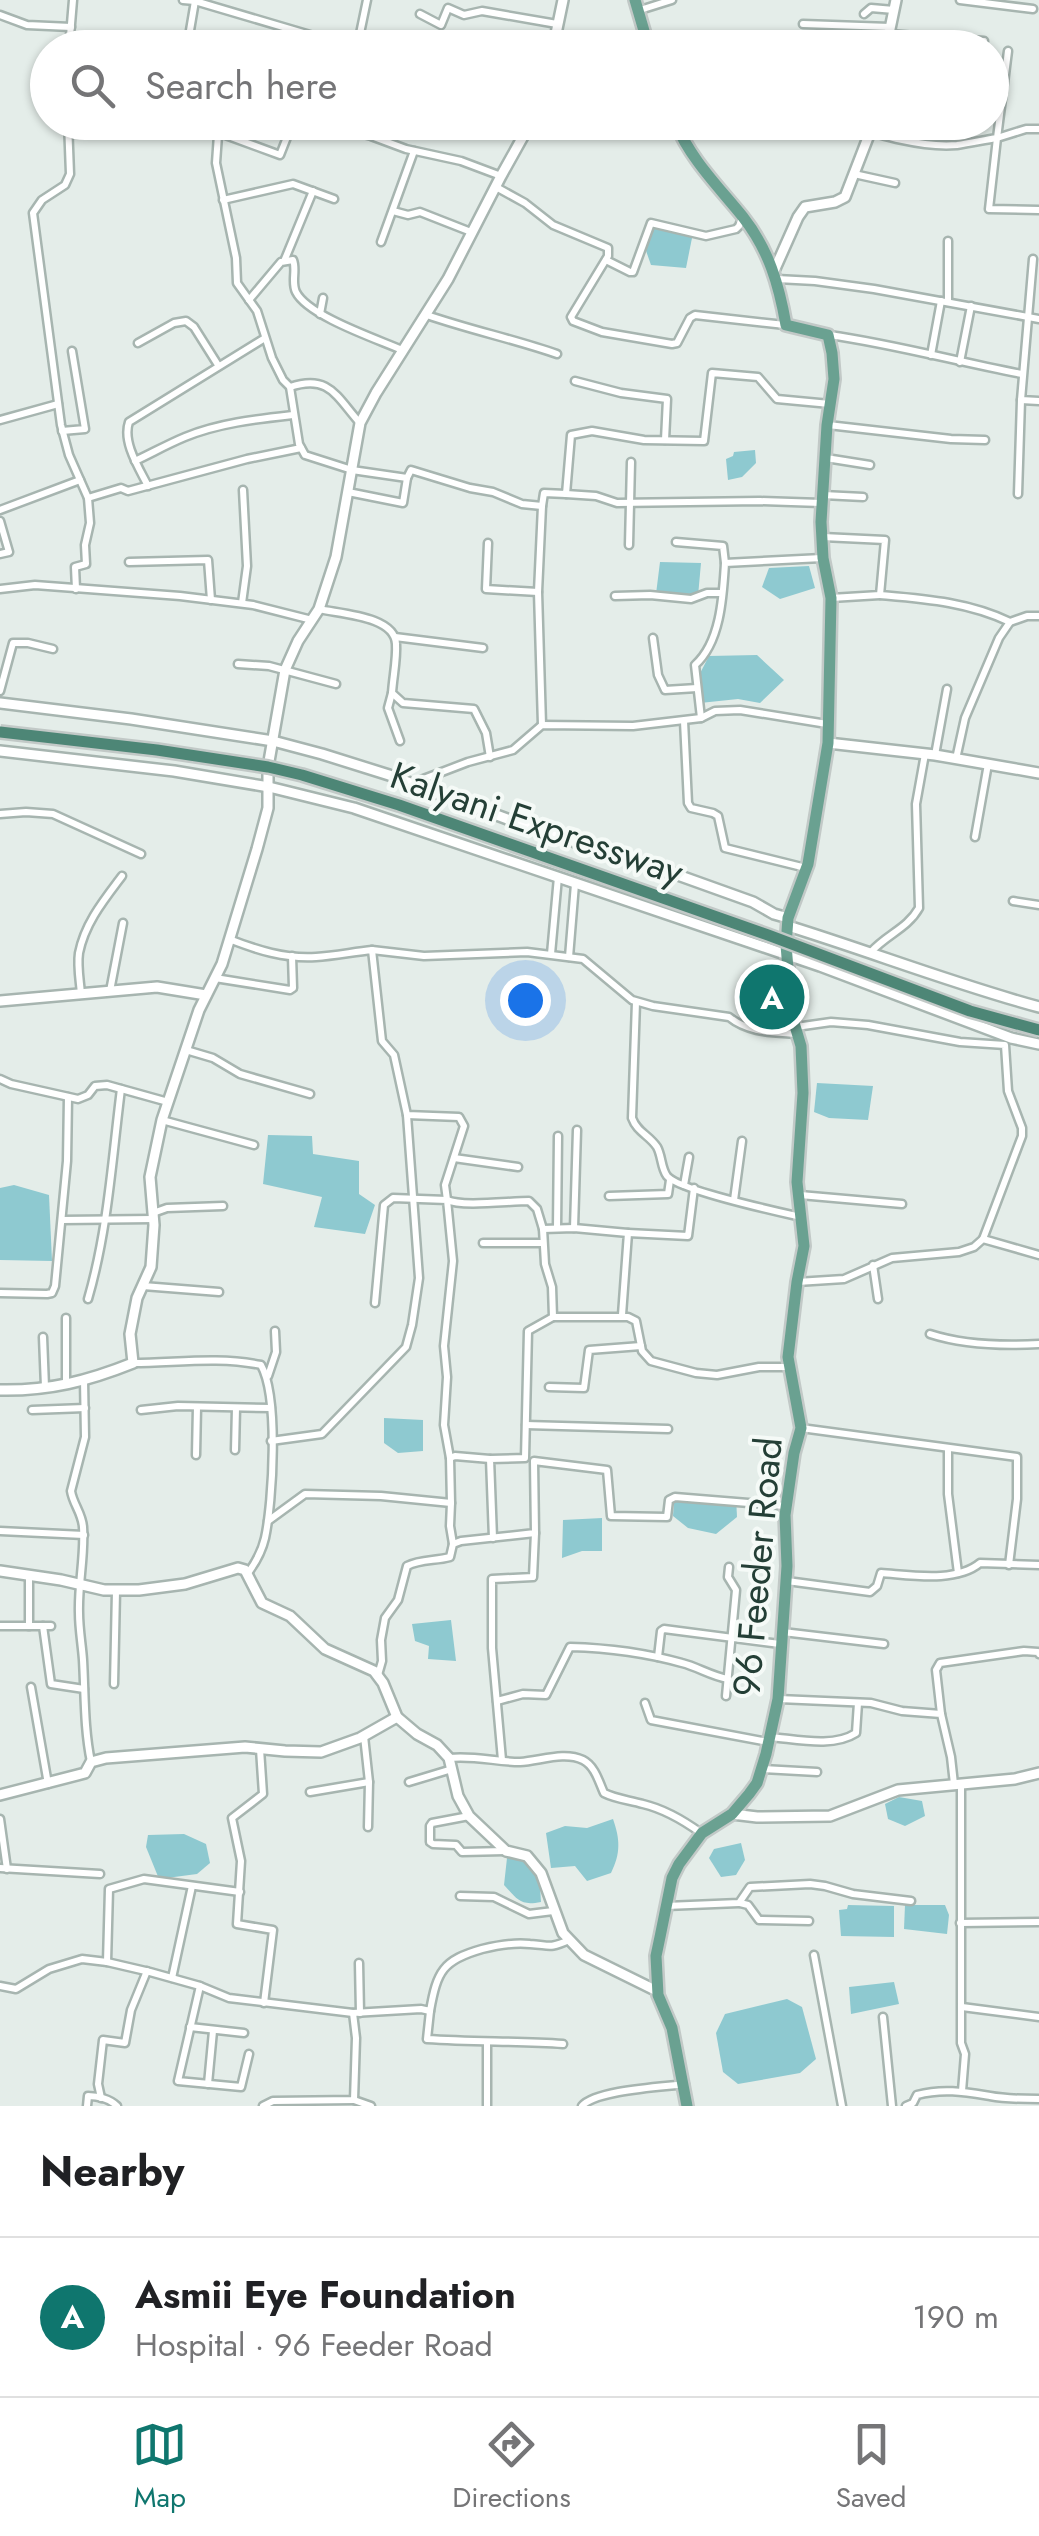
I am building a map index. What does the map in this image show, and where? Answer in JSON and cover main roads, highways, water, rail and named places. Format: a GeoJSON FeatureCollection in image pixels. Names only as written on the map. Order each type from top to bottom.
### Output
{"type":"FeatureCollection","features":[{"type":"Feature","properties":{"kind":"highway","name":"Kalyani Expressway"},"geometry":{"type":"LineString","coordinates":[[0,732],[157,750],[302,775],[399,805],[768,935],[970,1011],[1039,1030]]}},
{"type":"Feature","properties":{"kind":"main road"},"geometry":{"type":"LineString","coordinates":[[637,5],[644,30]]}},
{"type":"Feature","properties":{"kind":"main road","name":"96 Feeder Road"},"geometry":{"type":"LineString","coordinates":[[684,140],[694,160],[743,217],[766,252],[776,275],[786,325],[828,335],[834,368],[821,499],[823,558],[831,598],[828,743],[806,868],[788,926],[787,954],[801,1046],[803,1093],[797,1182],[804,1246],[789,1341],[789,1367],[801,1428],[786,1506],[786,1581],[778,1699],[757,1783],[732,1814],[702,1833],[672,1878],[656,1956],[658,1990],[672,2028],[688,2106]]}},
{"type":"Feature","properties":{"kind":"water"},"geometry":{"type":"Polygon","coordinates":[[[653,223],[693,233],[686,268],[651,265],[644,245],[653,223]]]}},
{"type":"Feature","properties":{"kind":"water"},"geometry":{"type":"Polygon","coordinates":[[[755,450],[756,463],[742,477],[728,480],[726,459],[734,452],[755,450]]]}},
{"type":"Feature","properties":{"kind":"water"},"geometry":{"type":"Polygon","coordinates":[[[660,562],[701,563],[698,596],[656,594],[660,562]]]}},
{"type":"Feature","properties":{"kind":"water"},"geometry":{"type":"Polygon","coordinates":[[[809,566],[815,588],[780,599],[762,587],[769,568],[809,566]]]}},
{"type":"Feature","properties":{"kind":"water"},"geometry":{"type":"Polygon","coordinates":[[[757,655],[784,680],[760,703],[738,699],[700,703],[696,681],[709,656],[757,655]]]}},
{"type":"Feature","properties":{"kind":"water"},"geometry":{"type":"Polygon","coordinates":[[[817,1083],[873,1086],[868,1120],[829,1118],[814,1112],[817,1083]]]}},
{"type":"Feature","properties":{"kind":"water"},"geometry":{"type":"Polygon","coordinates":[[[268,1135],[312,1136],[313,1154],[359,1161],[359,1194],[375,1205],[365,1234],[314,1227],[322,1197],[263,1184],[268,1135]]]}},
{"type":"Feature","properties":{"kind":"water"},"geometry":{"type":"Polygon","coordinates":[[[14,1185],[49,1195],[52,1261],[0,1260],[0,1188],[14,1185]]]}},
{"type":"Feature","properties":{"kind":"water"},"geometry":{"type":"Polygon","coordinates":[[[384,1418],[423,1420],[423,1451],[398,1453],[384,1443],[384,1418]]]}},
{"type":"Feature","properties":{"kind":"water"},"geometry":{"type":"Polygon","coordinates":[[[681,1494],[736,1497],[737,1517],[716,1534],[688,1528],[673,1516],[674,1503],[681,1494]]]}},
{"type":"Feature","properties":{"kind":"water"},"geometry":{"type":"Polygon","coordinates":[[[602,1518],[602,1551],[582,1551],[562,1558],[563,1520],[602,1518]]]}},
{"type":"Feature","properties":{"kind":"water"},"geometry":{"type":"Polygon","coordinates":[[[451,1620],[456,1661],[428,1659],[429,1646],[415,1641],[412,1624],[451,1620]]]}},
{"type":"Feature","properties":{"kind":"water"},"geometry":{"type":"Polygon","coordinates":[[[899,1797],[922,1801],[925,1816],[905,1826],[888,1819],[885,1804],[899,1797]]]}},
{"type":"Feature","properties":{"kind":"water"},"geometry":{"type":"Polygon","coordinates":[[[613,1819],[618,1846],[611,1873],[587,1881],[575,1866],[551,1868],[546,1833],[565,1826],[587,1828],[613,1819]]]}},
{"type":"Feature","properties":{"kind":"water"},"geometry":{"type":"Polygon","coordinates":[[[184,1834],[206,1844],[210,1863],[197,1874],[159,1879],[146,1847],[148,1835],[184,1834]]]}},
{"type":"Feature","properties":{"kind":"water"},"geometry":{"type":"Polygon","coordinates":[[[741,1843],[745,1860],[736,1875],[721,1877],[709,1858],[714,1849],[741,1843]]]}},
{"type":"Feature","properties":{"kind":"water"},"geometry":{"type":"Polygon","coordinates":[[[517,1857],[537,1875],[541,1902],[520,1901],[504,1885],[507,1858],[517,1857]]]}},
{"type":"Feature","properties":{"kind":"water"},"geometry":{"type":"Polygon","coordinates":[[[848,1905],[894,1906],[894,1937],[841,1936],[839,1910],[847,1909],[848,1905]]]}},
{"type":"Feature","properties":{"kind":"water"},"geometry":{"type":"Polygon","coordinates":[[[905,1905],[945,1905],[949,1915],[947,1934],[904,1929],[905,1905]]]}},
{"type":"Feature","properties":{"kind":"water"},"geometry":{"type":"Polygon","coordinates":[[[894,1982],[899,2004],[851,2014],[849,1987],[894,1982]]]}},
{"type":"Feature","properties":{"kind":"water"},"geometry":{"type":"Polygon","coordinates":[[[787,1999],[802,2007],[816,2059],[800,2073],[738,2084],[723,2072],[716,2033],[725,2014],[787,1999]]]}},
{"type":"Feature","properties":{"kind":"place","name":"Asmii Eye Foundation"},"geometry":{"type":"Point","coordinates":[772,997]}}]}
